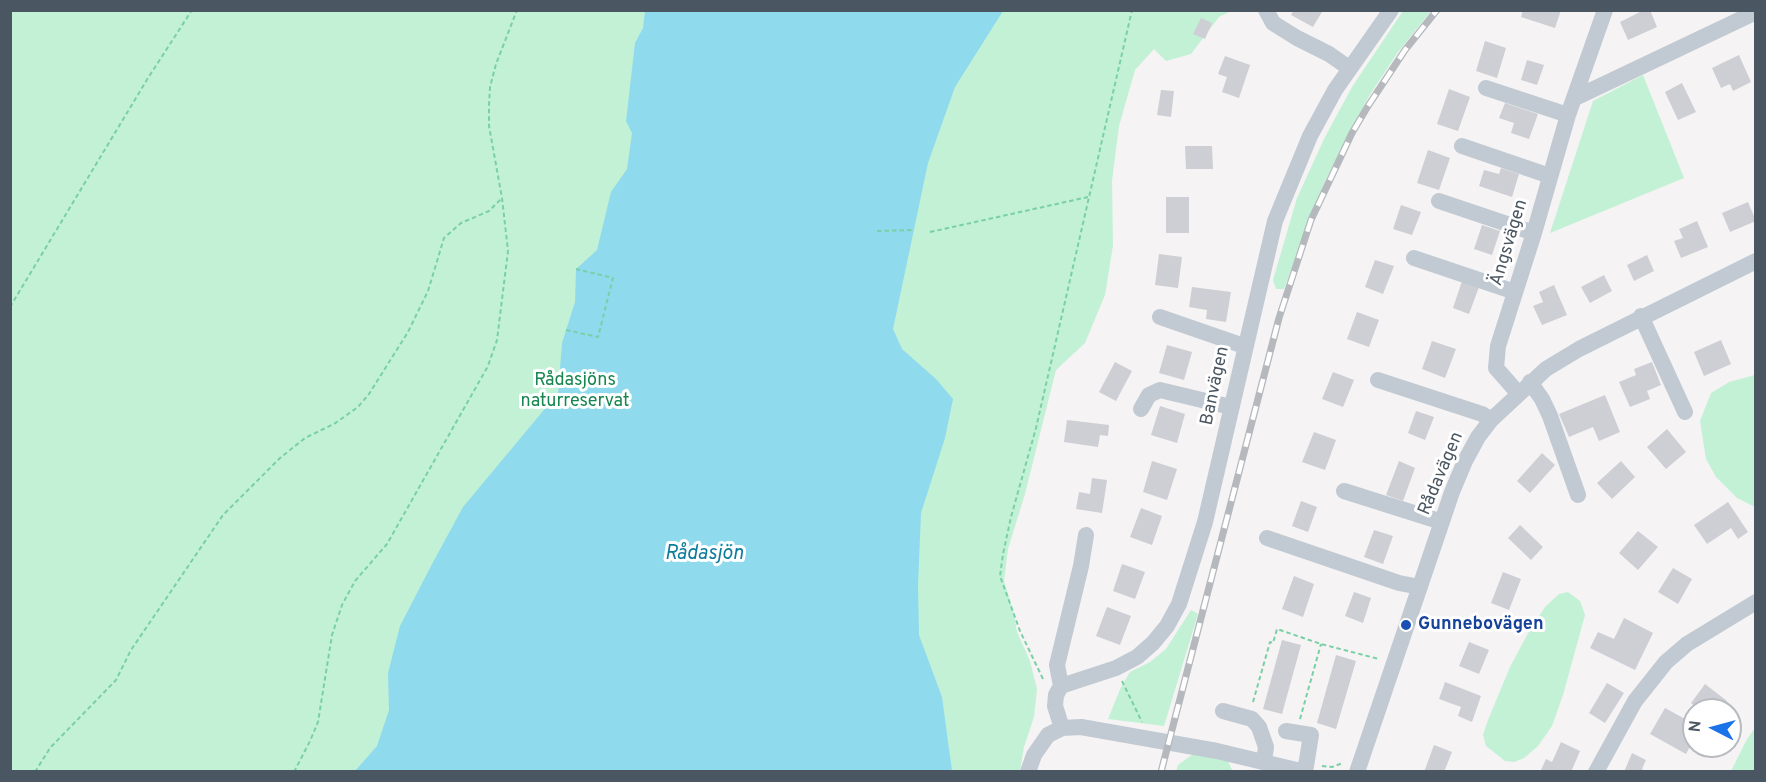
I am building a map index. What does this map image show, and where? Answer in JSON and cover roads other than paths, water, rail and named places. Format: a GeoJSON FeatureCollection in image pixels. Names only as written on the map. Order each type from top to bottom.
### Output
{"type":"FeatureCollection","features":[{"type":"Feature","properties":{"kind":"street"},"geometry":{"type":"LineString","coordinates":[[1266,10],[1273,23],[1329,54],[1349,68]]}},
{"type":"Feature","properties":{"kind":"street","name":"Banvägen"},"geometry":{"type":"LineString","coordinates":[[1059,691],[1137,657],[1167,626],[1179,604],[1205,522],[1244,346],[1278,211],[1310,136],[1349,68],[1391,10]]}},
{"type":"Feature","properties":{"kind":"street","name":"Ängsvägen"},"geometry":{"type":"LineString","coordinates":[[1524,388],[1496,368],[1498,346],[1568,115],[1605,10]]}},
{"type":"Feature","properties":{"kind":"street"},"geometry":{"type":"LineString","coordinates":[[1575,98],[1755,12]]}},
{"type":"Feature","properties":{"kind":"street"},"geometry":{"type":"LineString","coordinates":[[1486,88],[1568,115]]}},
{"type":"Feature","properties":{"kind":"street"},"geometry":{"type":"LineString","coordinates":[[1462,146],[1550,176]]}},
{"type":"Feature","properties":{"kind":"street"},"geometry":{"type":"LineString","coordinates":[[1439,201],[1534,233]]}},
{"type":"Feature","properties":{"kind":"street"},"geometry":{"type":"LineString","coordinates":[[1414,258],[1515,292]]}},
{"type":"Feature","properties":{"kind":"street","name":"Rådavägen"},"geometry":{"type":"LineString","coordinates":[[1357,771],[1452,492],[1478,437],[1491,420],[1546,369],[1579,349],[1755,261]]}},
{"type":"Feature","properties":{"kind":"street"},"geometry":{"type":"LineString","coordinates":[[1641,316],[1685,412]]}},
{"type":"Feature","properties":{"kind":"street"},"geometry":{"type":"LineString","coordinates":[[1160,317],[1244,346]]}},
{"type":"Feature","properties":{"kind":"street"},"geometry":{"type":"LineString","coordinates":[[1378,380],[1482,414],[1491,420]]}},
{"type":"Feature","properties":{"kind":"street"},"geometry":{"type":"LineString","coordinates":[[1524,388],[1542,399],[1578,495]]}},
{"type":"Feature","properties":{"kind":"street"},"geometry":{"type":"LineString","coordinates":[[1141,409],[1149,395],[1160,390],[1231,407]]}},
{"type":"Feature","properties":{"kind":"street"},"geometry":{"type":"LineString","coordinates":[[1344,492],[1442,522]]}},
{"type":"Feature","properties":{"kind":"street"},"geometry":{"type":"LineString","coordinates":[[1062,728],[1055,705],[1059,691],[1057,665],[1081,566],[1086,535]]}},
{"type":"Feature","properties":{"kind":"street"},"geometry":{"type":"LineString","coordinates":[[1267,538],[1399,583],[1420,587]]}},
{"type":"Feature","properties":{"kind":"street"},"geometry":{"type":"LineString","coordinates":[[1596,771],[1635,702],[1666,662],[1687,644],[1755,602]]}},
{"type":"Feature","properties":{"kind":"street"},"geometry":{"type":"LineString","coordinates":[[1223,711],[1249,718],[1259,727],[1266,747],[1264,761]]}},
{"type":"Feature","properties":{"kind":"street"},"geometry":{"type":"LineString","coordinates":[[1028,771],[1048,735],[1062,728],[1081,727],[1155,739],[1305,771],[1311,735],[1292,732]]}},
{"type":"Feature","properties":{"kind":"water","name":"Rådasjön"},"geometry":{"type":"Polygon","coordinates":[[[645,11],[1003,11],[955,87],[928,163],[893,329],[902,349],[936,379],[953,399],[945,438],[921,513],[918,585],[919,635],[942,697],[952,771],[355,771],[377,746],[389,710],[388,673],[400,626],[431,566],[463,507],[558,393],[562,343],[575,302],[576,269],[597,250],[611,192],[627,169],[632,133],[626,121],[635,43],[643,28],[645,11]]]}},
{"type":"Feature","properties":{"kind":"railway"},"geometry":{"type":"LineString","coordinates":[[1161,772],[1279,318],[1311,220],[1352,133],[1368,106],[1405,50],[1437,10]]}},
{"type":"Feature","properties":{"kind":"place","name":"Gunnebovägen"},"geometry":{"type":"Point","coordinates":[1406,625]}},
{"type":"Feature","properties":{"kind":"park label","name":"Rådasjöns naturreservat"},"geometry":{"type":"Point","coordinates":[575,391]}}]}
